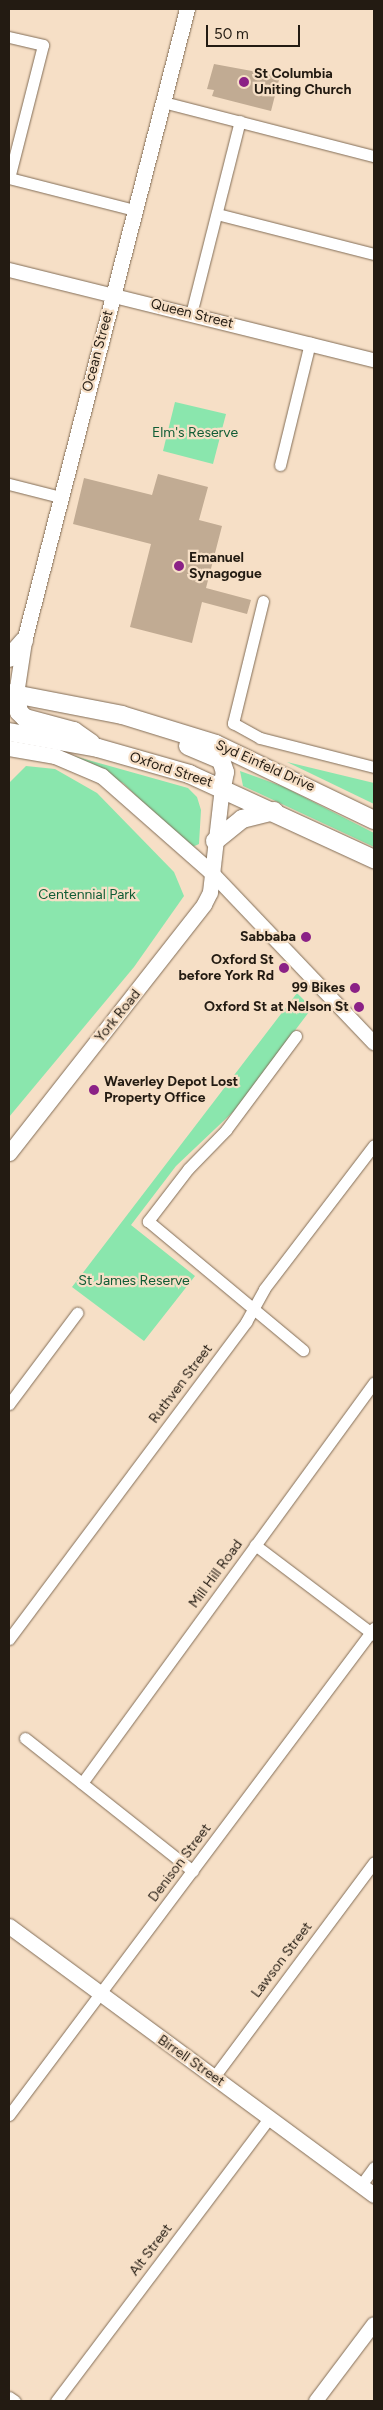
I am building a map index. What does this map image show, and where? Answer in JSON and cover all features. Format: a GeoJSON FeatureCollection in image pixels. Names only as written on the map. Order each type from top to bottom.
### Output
{"type":"FeatureCollection","features":[{"type":"Feature","properties":{"kind":"main road","name":"Ocean Street"},"geometry":{"type":"LineString","coordinates":[[12,694],[60,497],[187,9]]}},
{"type":"Feature","properties":{"kind":"main road"},"geometry":{"type":"LineString","coordinates":[[9,658],[24,641]]}},
{"type":"Feature","properties":{"kind":"main road"},"geometry":{"type":"LineString","coordinates":[[12,694],[151,723],[183,744],[221,760],[225,772],[222,787],[374,860]]}},
{"type":"Feature","properties":{"kind":"main road"},"geometry":{"type":"LineString","coordinates":[[12,694],[19,712],[25,718],[74,731],[98,748]]}},
{"type":"Feature","properties":{"kind":"main road","name":"Syd Einfeld Drive"},"geometry":{"type":"LineString","coordinates":[[151,723],[242,754],[374,820]]}},
{"type":"Feature","properties":{"kind":"main road","name":"Oxford Street"},"geometry":{"type":"LineString","coordinates":[[9,732],[98,748],[222,787],[212,873]]}},
{"type":"Feature","properties":{"kind":"main road"},"geometry":{"type":"LineString","coordinates":[[9,748],[55,756],[102,776],[212,873]]}},
{"type":"Feature","properties":{"kind":"main road"},"geometry":{"type":"LineString","coordinates":[[215,841],[242,819],[274,811]]}},
{"type":"Feature","properties":{"kind":"main road","name":"York Road"},"geometry":{"type":"LineString","coordinates":[[9,1153],[193,922],[209,894],[212,873]]}},
{"type":"Feature","properties":{"kind":"main road","name":"Birrell Street"},"geometry":{"type":"LineString","coordinates":[[9,1926],[374,2195]]}},
{"type":"Feature","properties":{"kind":"street"},"geometry":{"type":"LineString","coordinates":[[9,37],[43,45],[9,178],[135,210]]}},
{"type":"Feature","properties":{"kind":"street"},"geometry":{"type":"LineString","coordinates":[[163,102],[374,156]]}},
{"type":"Feature","properties":{"kind":"street"},"geometry":{"type":"LineString","coordinates":[[191,314],[240,121]]}},
{"type":"Feature","properties":{"kind":"street"},"geometry":{"type":"LineString","coordinates":[[217,214],[374,254]]}},
{"type":"Feature","properties":{"kind":"street","name":"Queen Street"},"geometry":{"type":"LineString","coordinates":[[9,270],[112,297],[191,314],[374,360]]}},
{"type":"Feature","properties":{"kind":"street"},"geometry":{"type":"LineString","coordinates":[[280,465],[310,343]]}},
{"type":"Feature","properties":{"kind":"street"},"geometry":{"type":"LineString","coordinates":[[9,484],[60,497]]}},
{"type":"Feature","properties":{"kind":"street"},"geometry":{"type":"LineString","coordinates":[[262,601],[233,723],[260,738],[374,767]]}},
{"type":"Feature","properties":{"kind":"street"},"geometry":{"type":"LineString","coordinates":[[212,873],[240,898],[373,1040]]}},
{"type":"Feature","properties":{"kind":"street"},"geometry":{"type":"LineString","coordinates":[[296,1036],[226,1130],[188,1169],[148,1221],[303,1350]]}},
{"type":"Feature","properties":{"kind":"street","name":"Ruthven Street"},"geometry":{"type":"LineString","coordinates":[[9,1639],[374,1145]]}},
{"type":"Feature","properties":{"kind":"street"},"geometry":{"type":"LineString","coordinates":[[9,1404],[77,1313]]}},
{"type":"Feature","properties":{"kind":"street","name":"Mill Hill Road"},"geometry":{"type":"LineString","coordinates":[[82,1783],[374,1382]]}},
{"type":"Feature","properties":{"kind":"street"},"geometry":{"type":"LineString","coordinates":[[255,1545],[373,1632]]}},
{"type":"Feature","properties":{"kind":"street","name":"Denison Street"},"geometry":{"type":"LineString","coordinates":[[9,2115],[373,1632]]}},
{"type":"Feature","properties":{"kind":"street"},"geometry":{"type":"LineString","coordinates":[[25,1738],[193,1872]]}},
{"type":"Feature","properties":{"kind":"street","name":"Lawson Street"},"geometry":{"type":"LineString","coordinates":[[214,2077],[374,1862]]}},
{"type":"Feature","properties":{"kind":"street","name":"Alt Street"},"geometry":{"type":"LineString","coordinates":[[56,2401],[269,2118]]}},
{"type":"Feature","properties":{"kind":"street"},"geometry":{"type":"LineString","coordinates":[[361,2185],[374,2167]]}},
{"type":"Feature","properties":{"kind":"street"},"geometry":{"type":"LineString","coordinates":[[316,2401],[374,2324]]}},
{"type":"Feature","properties":{"kind":"street"},"geometry":{"type":"LineString","coordinates":[[9,2397],[15,2401]]}},
{"type":"Feature","properties":{"kind":"green space","name":"Elm's Reserve"},"geometry":{"type":"Polygon","coordinates":[[[175,402],[226,414],[213,464],[163,451],[175,402]]]}},
{"type":"Feature","properties":{"kind":"green space"},"geometry":{"type":"Polygon","coordinates":[[[49,749],[188,788],[197,797],[201,810],[199,844],[190,848],[123,783],[49,749]]]}},
{"type":"Feature","properties":{"kind":"green space"},"geometry":{"type":"Polygon","coordinates":[[[287,762],[374,783],[374,804],[287,762]]]}},
{"type":"Feature","properties":{"kind":"green space","name":"Centennial Park"},"geometry":{"type":"Polygon","coordinates":[[[26,766],[55,769],[97,793],[174,872],[184,896],[134,967],[9,1117],[9,783],[26,766]]]}},
{"type":"Feature","properties":{"kind":"green space"},"geometry":{"type":"Polygon","coordinates":[[[240,771],[284,787],[374,833],[374,847],[243,786],[240,771]]]}},
{"type":"Feature","properties":{"kind":"green space","name":"St James Reserve"},"geometry":{"type":"Polygon","coordinates":[[[297,993],[312,1008],[234,1111],[176,1166],[131,1225],[195,1276],[144,1341],[72,1287],[297,993]]]}},
{"type":"Feature","properties":{"kind":"building","name":"St Columbia Uniting Church"},"geometry":{"type":"Polygon","coordinates":[[[214,64],[280,76],[271,111],[212,96],[214,90],[207,89],[214,64]]]}},
{"type":"Feature","properties":{"kind":"building","name":"Emanuel Synagogue"},"geometry":{"type":"Polygon","coordinates":[[[158,474],[208,487],[199,520],[222,526],[206,588],[251,600],[247,614],[202,602],[192,643],[130,627],[151,544],[73,524],[84,478],[152,495],[158,474]]]}},
{"type":"Feature","properties":{"kind":"place","name":"St Columbia Uniting Church"},"geometry":{"type":"Point","coordinates":[244,82]}},
{"type":"Feature","properties":{"kind":"place","name":"Emanuel Synagogue"},"geometry":{"type":"Point","coordinates":[179,566]}},
{"type":"Feature","properties":{"kind":"place","name":"Sabbaba"},"geometry":{"type":"Point","coordinates":[306,937]}},
{"type":"Feature","properties":{"kind":"place","name":"Oxford St before York Rd"},"geometry":{"type":"Point","coordinates":[284,968]}},
{"type":"Feature","properties":{"kind":"place","name":"99 Bikes"},"geometry":{"type":"Point","coordinates":[355,988]}},
{"type":"Feature","properties":{"kind":"place","name":"Oxford St at Nelson St"},"geometry":{"type":"Point","coordinates":[359,1007]}},
{"type":"Feature","properties":{"kind":"place","name":"Waverley Depot Lost Property Office"},"geometry":{"type":"Point","coordinates":[94,1090]}}]}
